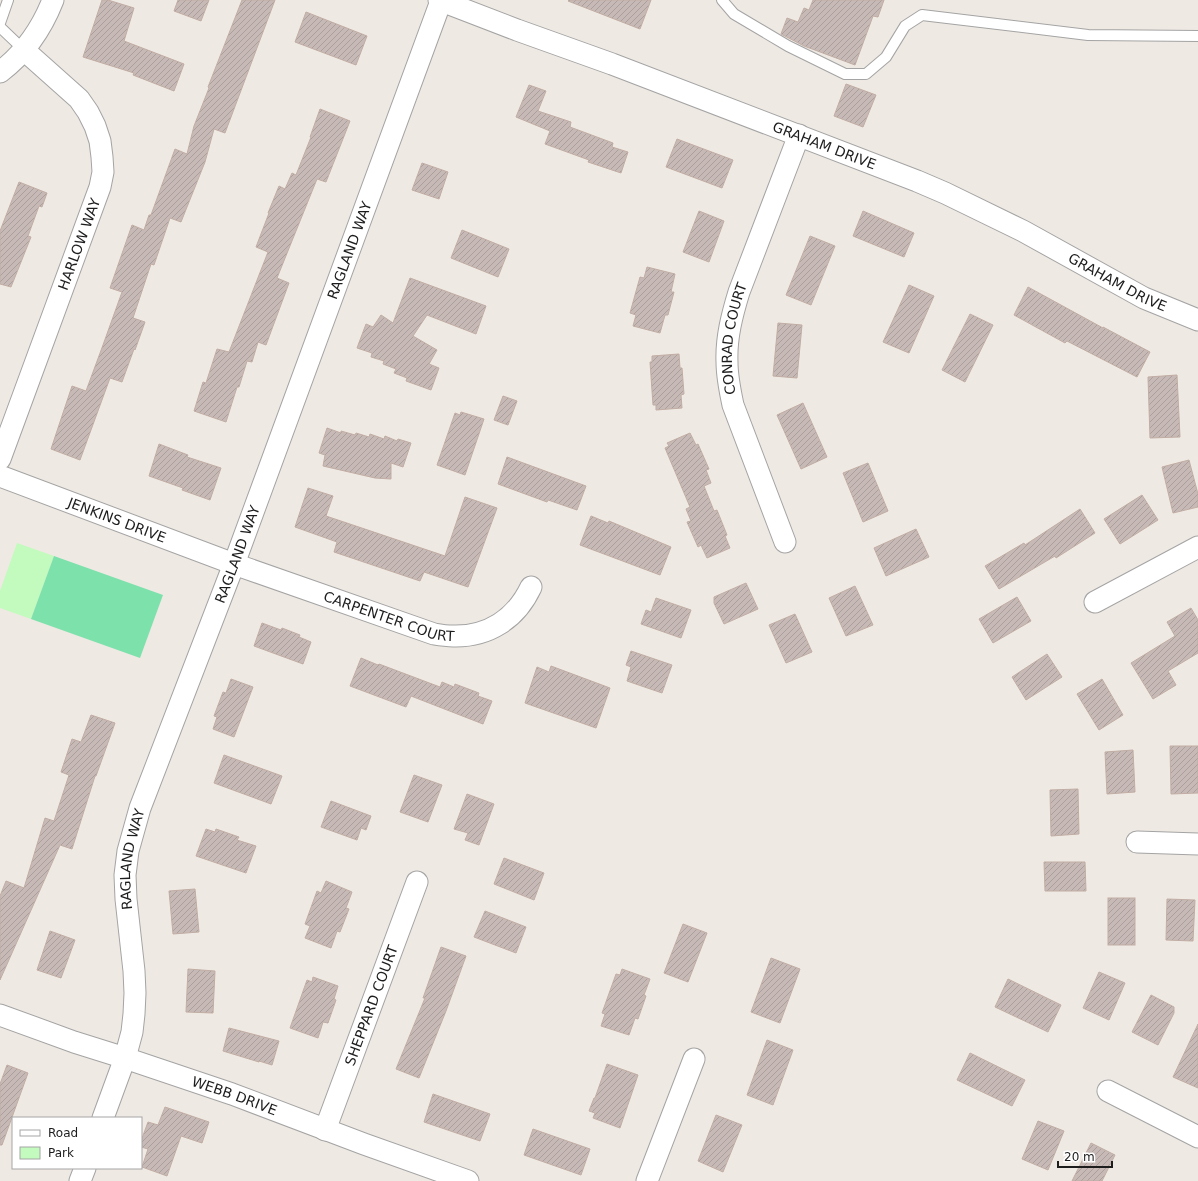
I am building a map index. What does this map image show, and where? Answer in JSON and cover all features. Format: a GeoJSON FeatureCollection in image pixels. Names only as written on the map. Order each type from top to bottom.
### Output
{"type":"FeatureCollection","features":[{"type":"Feature","properties":{"kind":"street"},"geometry":{"type":"LineString","coordinates":[[0,72],[24,50],[42,23],[53,0]]}},
{"type":"Feature","properties":{"kind":"street","name":"GRAHAM DRIVE"},"geometry":{"type":"LineString","coordinates":[[440,0],[888,169],[945,193],[1030,234],[1144,298],[1198,320]]}},
{"type":"Feature","properties":{"kind":"street","name":"RAGLAND WAY"},"geometry":{"type":"LineString","coordinates":[[103,1117],[125,1058],[132,1032],[135,993],[125,875],[128,851],[140,808],[234,564],[440,0]]}},
{"type":"Feature","properties":{"kind":"street","name":"HARLOW WAY"},"geometry":{"type":"LineString","coordinates":[[0,459],[100,187],[103,172],[100,141],[88,112],[79,99],[24,50]]}},
{"type":"Feature","properties":{"kind":"street","name":"CONRAD COURT"},"geometry":{"type":"LineString","coordinates":[[785,542],[733,405],[728,384],[726,362],[732,315],[739,292],[799,135]]}},
{"type":"Feature","properties":{"kind":"street","name":"JENKINS DRIVE"},"geometry":{"type":"LineString","coordinates":[[0,476],[234,564]]}},
{"type":"Feature","properties":{"kind":"street"},"geometry":{"type":"LineString","coordinates":[[1095,602],[1198,547]]}},
{"type":"Feature","properties":{"kind":"street","name":"CARPENTER COURT"},"geometry":{"type":"LineString","coordinates":[[234,564],[434,634],[452,636],[466,636],[482,633],[496,627],[517,609],[526,598],[531,587]]}},
{"type":"Feature","properties":{"kind":"street"},"geometry":{"type":"LineString","coordinates":[[1137,842],[1198,844]]}},
{"type":"Feature","properties":{"kind":"street","name":"SHEPPARD COURT"},"geometry":{"type":"LineString","coordinates":[[325,1130],[417,882]]}},
{"type":"Feature","properties":{"kind":"street","name":"WEBB DRIVE"},"geometry":{"type":"LineString","coordinates":[[0,1015],[74,1042],[225,1092],[325,1130],[468,1181]]}},
{"type":"Feature","properties":{"kind":"street"},"geometry":{"type":"LineString","coordinates":[[647,1181],[694,1059]]}},
{"type":"Feature","properties":{"kind":"street"},"geometry":{"type":"LineString","coordinates":[[1108,1091],[1198,1137]]}},
{"type":"Feature","properties":{"kind":"street"},"geometry":{"type":"LineString","coordinates":[[80,1181],[85,1169]]}},
{"type":"Feature","properties":{"kind":"lane"},"geometry":{"type":"LineString","coordinates":[[0,23],[8,0]]}},
{"type":"Feature","properties":{"kind":"lane"},"geometry":{"type":"LineString","coordinates":[[722,0],[734,14],[788,46],[845,74],[866,74],[886,57],[905,26],[922,15],[1088,35],[1198,36]]}},
{"type":"Feature","properties":{"kind":"lane"},"geometry":{"type":"LineString","coordinates":[[0,27],[24,50]]}},
{"type":"Feature","properties":{"kind":"green space"},"geometry":{"type":"Polygon","coordinates":[[[17,543],[54,556],[31,619],[0,608],[0,591],[17,543]]]}},
{"type":"Feature","properties":{"kind":"green space"},"geometry":{"type":"Polygon","coordinates":[[[54,556],[163,595],[140,658],[31,619],[54,556]]]}},
{"type":"Feature","properties":{"kind":"building"},"geometry":{"type":"Polygon","coordinates":[[[102,0],[108,0],[134,8],[124,41],[184,64],[174,91],[133,75],[134,73],[83,57],[102,0]]]}},
{"type":"Feature","properties":{"kind":"building"},"geometry":{"type":"Polygon","coordinates":[[[178,0],[209,0],[201,21],[174,11],[178,0]]]}},
{"type":"Feature","properties":{"kind":"building"},"geometry":{"type":"Polygon","coordinates":[[[242,0],[275,0],[225,133],[214,129],[205,162],[181,222],[170,218],[154,265],[151,264],[133,318],[145,322],[122,382],[110,378],[80,460],[51,449],[72,386],[86,391],[103,345],[122,292],[110,288],[132,225],[144,230],[175,149],[187,154],[194,126],[242,0]]]}},
{"type":"Feature","properties":{"kind":"building"},"geometry":{"type":"Polygon","coordinates":[[[651,0],[640,29],[568,1],[651,0]]]}},
{"type":"Feature","properties":{"kind":"building"},"geometry":{"type":"Polygon","coordinates":[[[813,0],[884,0],[878,17],[873,16],[855,65],[804,46],[781,34],[787,18],[798,22],[804,8],[809,10],[813,0]]]}},
{"type":"Feature","properties":{"kind":"building"},"geometry":{"type":"Polygon","coordinates":[[[306,12],[367,36],[356,65],[295,42],[306,12]]]}},
{"type":"Feature","properties":{"kind":"building"},"geometry":{"type":"Polygon","coordinates":[[[846,84],[876,95],[863,127],[834,116],[846,84]]]}},
{"type":"Feature","properties":{"kind":"building"},"geometry":{"type":"Polygon","coordinates":[[[529,85],[546,91],[538,111],[571,122],[570,127],[613,143],[612,147],[628,152],[621,173],[588,162],[589,160],[545,144],[550,131],[516,117],[529,85]]]}},
{"type":"Feature","properties":{"kind":"building"},"geometry":{"type":"Polygon","coordinates":[[[320,109],[350,121],[326,182],[317,179],[277,278],[289,283],[266,345],[258,342],[252,362],[247,361],[226,422],[194,411],[203,382],[206,383],[217,349],[229,352],[268,252],[256,247],[268,213],[279,186],[285,189],[292,173],[296,175],[320,109]]]}},
{"type":"Feature","properties":{"kind":"building"},"geometry":{"type":"Polygon","coordinates":[[[677,139],[733,160],[722,188],[666,167],[677,139]]]}},
{"type":"Feature","properties":{"kind":"building"},"geometry":{"type":"Polygon","coordinates":[[[422,163],[448,172],[439,199],[412,190],[422,163]]]}},
{"type":"Feature","properties":{"kind":"building"},"geometry":{"type":"Polygon","coordinates":[[[19,182],[47,193],[42,207],[39,206],[28,236],[31,237],[11,287],[0,284],[0,231],[19,182]]]}},
{"type":"Feature","properties":{"kind":"building"},"geometry":{"type":"Polygon","coordinates":[[[699,211],[724,221],[709,262],[683,252],[699,211]]]}},
{"type":"Feature","properties":{"kind":"building"},"geometry":{"type":"Polygon","coordinates":[[[863,211],[914,233],[904,257],[853,236],[863,211]]]}},
{"type":"Feature","properties":{"kind":"building"},"geometry":{"type":"Polygon","coordinates":[[[462,230],[509,249],[498,277],[451,258],[462,230]]]}},
{"type":"Feature","properties":{"kind":"building"},"geometry":{"type":"Polygon","coordinates":[[[810,236],[835,246],[811,305],[786,295],[810,236]]]}},
{"type":"Feature","properties":{"kind":"building"},"geometry":{"type":"Polygon","coordinates":[[[647,267],[675,274],[671,292],[674,292],[668,315],[665,315],[660,333],[633,326],[636,315],[630,313],[640,277],[644,278],[647,267]]]}},
{"type":"Feature","properties":{"kind":"building"},"geometry":{"type":"Polygon","coordinates":[[[410,278],[486,306],[476,334],[427,315],[413,336],[437,350],[429,364],[439,368],[431,390],[406,381],[407,378],[394,373],[396,369],[383,364],[384,361],[371,357],[372,353],[357,348],[366,324],[373,327],[381,315],[393,323],[410,278]]]}},
{"type":"Feature","properties":{"kind":"building"},"geometry":{"type":"Polygon","coordinates":[[[909,285],[934,296],[909,353],[883,342],[909,285]]]}},
{"type":"Feature","properties":{"kind":"building"},"geometry":{"type":"Polygon","coordinates":[[[1028,287],[1150,352],[1137,377],[1067,341],[1065,343],[1014,315],[1028,287]]]}},
{"type":"Feature","properties":{"kind":"building"},"geometry":{"type":"Polygon","coordinates":[[[970,314],[993,325],[965,382],[942,370],[970,314]]]}},
{"type":"Feature","properties":{"kind":"building"},"geometry":{"type":"Polygon","coordinates":[[[778,323],[802,325],[797,378],[773,376],[778,323]]]}},
{"type":"Feature","properties":{"kind":"building"},"geometry":{"type":"Polygon","coordinates":[[[679,354],[680,368],[682,368],[684,394],[681,395],[682,408],[656,410],[656,405],[653,405],[650,362],[652,362],[652,356],[679,354]]]}},
{"type":"Feature","properties":{"kind":"building"},"geometry":{"type":"Polygon","coordinates":[[[1177,375],[1180,437],[1150,438],[1148,377],[1177,375]]]}},
{"type":"Feature","properties":{"kind":"building"},"geometry":{"type":"Polygon","coordinates":[[[503,396],[517,401],[508,425],[494,420],[503,396]]]}},
{"type":"Feature","properties":{"kind":"building"},"geometry":{"type":"Polygon","coordinates":[[[803,403],[827,457],[801,469],[777,415],[803,403]]]}},
{"type":"Feature","properties":{"kind":"building"},"geometry":{"type":"Polygon","coordinates":[[[461,412],[484,419],[465,475],[437,465],[455,413],[460,415],[461,412]]]}},
{"type":"Feature","properties":{"kind":"building"},"geometry":{"type":"Polygon","coordinates":[[[327,428],[341,433],[341,431],[355,435],[356,433],[369,437],[370,434],[384,439],[385,436],[397,441],[398,439],[411,443],[403,467],[391,463],[391,479],[375,478],[323,466],[325,455],[319,453],[327,428]]]}},
{"type":"Feature","properties":{"kind":"building"},"geometry":{"type":"Polygon","coordinates":[[[690,433],[696,445],[698,444],[709,469],[706,470],[711,483],[704,486],[714,511],[717,510],[727,535],[725,536],[730,548],[707,558],[701,545],[698,547],[687,522],[691,521],[686,509],[690,507],[665,448],[669,446],[667,443],[690,433]]]}},
{"type":"Feature","properties":{"kind":"building"},"geometry":{"type":"Polygon","coordinates":[[[159,444],[188,455],[187,457],[221,468],[210,500],[182,490],[183,488],[149,476],[159,444]]]}},
{"type":"Feature","properties":{"kind":"building"},"geometry":{"type":"Polygon","coordinates":[[[507,457],[586,486],[577,510],[548,500],[547,502],[498,484],[507,457]]]}},
{"type":"Feature","properties":{"kind":"building"},"geometry":{"type":"Polygon","coordinates":[[[1189,460],[1198,494],[1198,507],[1173,513],[1162,467],[1189,460]]]}},
{"type":"Feature","properties":{"kind":"building"},"geometry":{"type":"Polygon","coordinates":[[[868,463],[888,511],[863,522],[843,473],[868,463]]]}},
{"type":"Feature","properties":{"kind":"building"},"geometry":{"type":"Polygon","coordinates":[[[308,488],[333,496],[326,516],[445,556],[465,497],[497,508],[468,587],[424,572],[420,581],[334,552],[337,542],[295,527],[308,488]]]}},
{"type":"Feature","properties":{"kind":"building"},"geometry":{"type":"Polygon","coordinates":[[[1142,495],[1158,520],[1120,544],[1104,519],[1142,495]]]}},
{"type":"Feature","properties":{"kind":"building"},"geometry":{"type":"Polygon","coordinates":[[[1080,509],[1095,533],[1056,558],[1055,556],[999,589],[985,566],[1024,543],[1025,545],[1080,509]]]}},
{"type":"Feature","properties":{"kind":"building"},"geometry":{"type":"Polygon","coordinates":[[[591,516],[608,523],[609,521],[671,547],[660,575],[580,545],[591,516]]]}},
{"type":"Feature","properties":{"kind":"building"},"geometry":{"type":"Polygon","coordinates":[[[916,529],[929,557],[886,576],[874,548],[916,529]]]}},
{"type":"Feature","properties":{"kind":"building"},"geometry":{"type":"Polygon","coordinates":[[[746,583],[758,609],[724,624],[714,603],[714,597],[746,583]]]}},
{"type":"Feature","properties":{"kind":"building"},"geometry":{"type":"Polygon","coordinates":[[[855,586],[873,625],[846,636],[829,598],[855,586]]]}},
{"type":"Feature","properties":{"kind":"building"},"geometry":{"type":"Polygon","coordinates":[[[1017,597],[1031,621],[993,643],[979,619],[1017,597]]]}},
{"type":"Feature","properties":{"kind":"building"},"geometry":{"type":"Polygon","coordinates":[[[656,598],[691,610],[681,638],[641,624],[646,610],[651,612],[656,598]]]}},
{"type":"Feature","properties":{"kind":"building"},"geometry":{"type":"Polygon","coordinates":[[[1191,608],[1198,620],[1198,653],[1168,671],[1176,685],[1153,699],[1131,663],[1175,636],[1167,622],[1191,608]]]}},
{"type":"Feature","properties":{"kind":"building"},"geometry":{"type":"Polygon","coordinates":[[[795,614],[812,652],[786,663],[769,625],[795,614]]]}},
{"type":"Feature","properties":{"kind":"building"},"geometry":{"type":"Polygon","coordinates":[[[262,623],[281,630],[282,628],[300,635],[299,637],[311,642],[303,664],[254,646],[262,623]]]}},
{"type":"Feature","properties":{"kind":"building"},"geometry":{"type":"Polygon","coordinates":[[[631,651],[672,665],[662,693],[627,681],[631,667],[626,665],[631,651]]]}},
{"type":"Feature","properties":{"kind":"building"},"geometry":{"type":"Polygon","coordinates":[[[1047,654],[1062,677],[1026,700],[1012,677],[1047,654]]]}},
{"type":"Feature","properties":{"kind":"building"},"geometry":{"type":"Polygon","coordinates":[[[361,658],[440,687],[442,682],[454,687],[455,684],[479,693],[478,696],[492,701],[483,724],[411,696],[406,707],[350,686],[361,658]]]}},
{"type":"Feature","properties":{"kind":"building"},"geometry":{"type":"Polygon","coordinates":[[[551,666],[610,688],[596,728],[525,703],[537,667],[549,672],[551,666]]]}},
{"type":"Feature","properties":{"kind":"building"},"geometry":{"type":"Polygon","coordinates":[[[231,679],[253,687],[234,737],[213,729],[217,717],[214,716],[223,692],[226,693],[231,679]]]}},
{"type":"Feature","properties":{"kind":"building"},"geometry":{"type":"Polygon","coordinates":[[[1102,679],[1123,715],[1099,730],[1077,694],[1102,679]]]}},
{"type":"Feature","properties":{"kind":"building"},"geometry":{"type":"Polygon","coordinates":[[[91,715],[115,723],[95,776],[72,849],[60,845],[0,980],[0,896],[6,881],[24,888],[45,818],[54,821],[69,775],[61,772],[72,739],[81,742],[91,715]]]}},
{"type":"Feature","properties":{"kind":"building"},"geometry":{"type":"Polygon","coordinates":[[[1170,746],[1198,746],[1198,793],[1171,794],[1170,746]]]}},
{"type":"Feature","properties":{"kind":"building"},"geometry":{"type":"Polygon","coordinates":[[[1133,750],[1135,792],[1107,794],[1105,752],[1133,750]]]}},
{"type":"Feature","properties":{"kind":"building"},"geometry":{"type":"Polygon","coordinates":[[[224,755],[282,776],[271,804],[214,783],[224,755]]]}},
{"type":"Feature","properties":{"kind":"building"},"geometry":{"type":"Polygon","coordinates":[[[414,775],[442,785],[428,822],[400,812],[414,775]]]}},
{"type":"Feature","properties":{"kind":"building"},"geometry":{"type":"Polygon","coordinates":[[[1078,789],[1079,834],[1051,836],[1050,790],[1078,789]]]}},
{"type":"Feature","properties":{"kind":"building"},"geometry":{"type":"Polygon","coordinates":[[[467,794],[494,804],[479,845],[465,840],[468,833],[454,829],[467,794]]]}},
{"type":"Feature","properties":{"kind":"building"},"geometry":{"type":"Polygon","coordinates":[[[331,801],[371,816],[366,830],[361,828],[357,840],[321,827],[331,801]]]}},
{"type":"Feature","properties":{"kind":"building"},"geometry":{"type":"Polygon","coordinates":[[[206,829],[215,832],[216,829],[239,837],[237,840],[256,846],[246,873],[196,856],[206,829]]]}},
{"type":"Feature","properties":{"kind":"building"},"geometry":{"type":"Polygon","coordinates":[[[504,858],[544,873],[534,900],[494,884],[504,858]]]}},
{"type":"Feature","properties":{"kind":"building"},"geometry":{"type":"Polygon","coordinates":[[[1044,862],[1085,862],[1086,891],[1045,891],[1044,862]]]}},
{"type":"Feature","properties":{"kind":"building"},"geometry":{"type":"Polygon","coordinates":[[[326,881],[352,892],[346,908],[349,909],[340,932],[337,931],[331,948],[305,938],[310,926],[305,924],[317,891],[321,893],[326,881]]]}},
{"type":"Feature","properties":{"kind":"building"},"geometry":{"type":"Polygon","coordinates":[[[195,889],[199,932],[173,934],[169,891],[195,889]]]}},
{"type":"Feature","properties":{"kind":"building"},"geometry":{"type":"Polygon","coordinates":[[[1108,898],[1135,898],[1135,945],[1108,945],[1108,898]]]}},
{"type":"Feature","properties":{"kind":"building"},"geometry":{"type":"Polygon","coordinates":[[[1167,899],[1195,900],[1193,941],[1166,940],[1167,899]]]}},
{"type":"Feature","properties":{"kind":"building"},"geometry":{"type":"Polygon","coordinates":[[[485,911],[526,927],[516,953],[474,937],[485,911]]]}},
{"type":"Feature","properties":{"kind":"building"},"geometry":{"type":"Polygon","coordinates":[[[683,924],[707,933],[688,982],[664,973],[683,924]]]}},
{"type":"Feature","properties":{"kind":"building"},"geometry":{"type":"Polygon","coordinates":[[[50,931],[75,940],[61,978],[37,970],[50,931]]]}},
{"type":"Feature","properties":{"kind":"building"},"geometry":{"type":"Polygon","coordinates":[[[441,947],[466,956],[419,1078],[396,1069],[425,998],[423,998],[441,947]]]}},
{"type":"Feature","properties":{"kind":"building"},"geometry":{"type":"Polygon","coordinates":[[[771,958],[800,969],[780,1023],[751,1012],[771,958]]]}},
{"type":"Feature","properties":{"kind":"building"},"geometry":{"type":"Polygon","coordinates":[[[188,969],[215,971],[213,1013],[186,1012],[188,969]]]}},
{"type":"Feature","properties":{"kind":"building"},"geometry":{"type":"Polygon","coordinates":[[[622,969],[650,979],[638,1019],[635,1018],[629,1035],[601,1026],[605,1014],[602,1013],[616,974],[620,975],[622,969]]]}},
{"type":"Feature","properties":{"kind":"building"},"geometry":{"type":"Polygon","coordinates":[[[1099,972],[1125,983],[1109,1020],[1083,1008],[1099,972]]]}},
{"type":"Feature","properties":{"kind":"building"},"geometry":{"type":"Polygon","coordinates":[[[313,977],[338,986],[334,999],[336,1000],[328,1023],[323,1022],[318,1038],[290,1028],[307,980],[312,982],[313,977]]]}},
{"type":"Feature","properties":{"kind":"building"},"geometry":{"type":"Polygon","coordinates":[[[1008,979],[1061,1005],[1048,1032],[995,1007],[1008,979]]]}},
{"type":"Feature","properties":{"kind":"building"},"geometry":{"type":"Polygon","coordinates":[[[1151,995],[1174,1007],[1174,1013],[1158,1045],[1132,1032],[1151,995]]]}},
{"type":"Feature","properties":{"kind":"building"},"geometry":{"type":"Polygon","coordinates":[[[1198,1024],[1198,1088],[1173,1077],[1198,1024]]]}},
{"type":"Feature","properties":{"kind":"building"},"geometry":{"type":"Polygon","coordinates":[[[229,1028],[279,1041],[272,1065],[223,1051],[229,1028]]]}},
{"type":"Feature","properties":{"kind":"building"},"geometry":{"type":"Polygon","coordinates":[[[767,1040],[793,1050],[773,1105],[747,1095],[767,1040]]]}},
{"type":"Feature","properties":{"kind":"building"},"geometry":{"type":"Polygon","coordinates":[[[970,1053],[1025,1080],[1012,1106],[957,1080],[970,1053]]]}},
{"type":"Feature","properties":{"kind":"building"},"geometry":{"type":"Polygon","coordinates":[[[607,1064],[638,1075],[620,1128],[593,1118],[595,1113],[589,1111],[607,1064]]]}},
{"type":"Feature","properties":{"kind":"building"},"geometry":{"type":"Polygon","coordinates":[[[7,1065],[28,1073],[2,1145],[0,1145],[0,1084],[7,1065]]]}},
{"type":"Feature","properties":{"kind":"building"},"geometry":{"type":"Polygon","coordinates":[[[433,1094],[490,1114],[480,1141],[424,1122],[433,1094]]]}},
{"type":"Feature","properties":{"kind":"building"},"geometry":{"type":"Polygon","coordinates":[[[165,1107],[209,1122],[202,1143],[181,1136],[167,1176],[142,1167],[148,1149],[142,1147],[142,1138],[148,1122],[158,1125],[165,1107]]]}},
{"type":"Feature","properties":{"kind":"building"},"geometry":{"type":"Polygon","coordinates":[[[716,1115],[742,1125],[723,1172],[698,1161],[716,1115]]]}},
{"type":"Feature","properties":{"kind":"building"},"geometry":{"type":"Polygon","coordinates":[[[1038,1121],[1064,1131],[1048,1170],[1022,1159],[1038,1121]]]}},
{"type":"Feature","properties":{"kind":"building"},"geometry":{"type":"Polygon","coordinates":[[[533,1129],[590,1149],[581,1175],[524,1155],[533,1129]]]}},
{"type":"Feature","properties":{"kind":"building"},"geometry":{"type":"Polygon","coordinates":[[[1091,1143],[1115,1155],[1102,1181],[1072,1181],[1091,1143]]]}}]}
